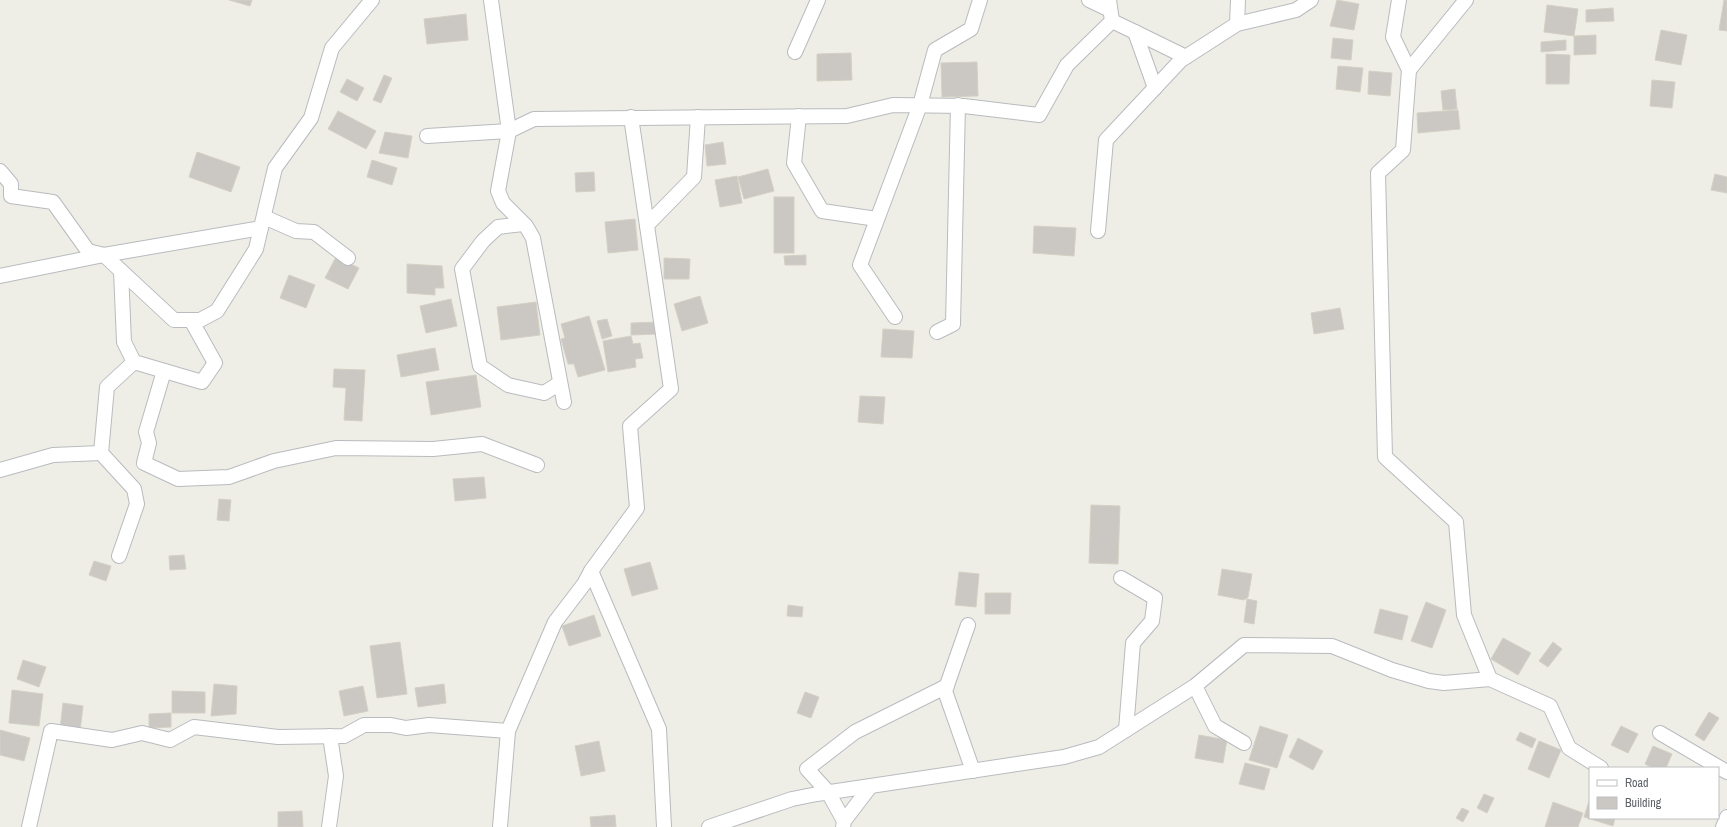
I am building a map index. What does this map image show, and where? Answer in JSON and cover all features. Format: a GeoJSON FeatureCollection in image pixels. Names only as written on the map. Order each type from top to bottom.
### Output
{"type":"FeatureCollection","features":[{"type":"Feature","properties":{"kind":"street"},"geometry":{"type":"LineString","coordinates":[[0,171],[11,184],[11,196],[53,202],[88,251],[104,255],[174,320],[200,320],[217,311],[256,248],[275,168],[311,118],[332,48],[372,0]]}},
{"type":"Feature","properties":{"kind":"street"},"geometry":{"type":"LineString","coordinates":[[491,0],[509,131],[498,191],[503,202],[533,238],[564,402]]}},
{"type":"Feature","properties":{"kind":"street"},"geometry":{"type":"LineString","coordinates":[[795,52],[818,0]]}},
{"type":"Feature","properties":{"kind":"street"},"geometry":{"type":"LineString","coordinates":[[895,317],[860,265],[920,105],[935,50],[971,30],[980,0]]}},
{"type":"Feature","properties":{"kind":"street"},"geometry":{"type":"LineString","coordinates":[[1089,0],[1110,10],[1135,32],[1186,56]]}},
{"type":"Feature","properties":{"kind":"street"},"geometry":{"type":"LineString","coordinates":[[1238,0],[1238,24]]}},
{"type":"Feature","properties":{"kind":"street"},"geometry":{"type":"LineString","coordinates":[[1098,231],[1106,140],[1186,56],[1238,24],[1296,10],[1311,0]]}},
{"type":"Feature","properties":{"kind":"street"},"geometry":{"type":"LineString","coordinates":[[1399,0],[1393,37],[1409,70],[1403,150],[1378,173],[1385,457],[1456,522],[1464,614],[1490,680]]}},
{"type":"Feature","properties":{"kind":"street"},"geometry":{"type":"LineString","coordinates":[[1409,70],[1466,0]]}},
{"type":"Feature","properties":{"kind":"street"},"geometry":{"type":"LineString","coordinates":[[427,136],[509,131],[534,119],[847,116],[893,104],[958,105],[1039,115],[1067,65],[1110,10]]}},
{"type":"Feature","properties":{"kind":"street"},"geometry":{"type":"LineString","coordinates":[[1135,32],[1155,88]]}},
{"type":"Feature","properties":{"kind":"street"},"geometry":{"type":"LineString","coordinates":[[937,332],[953,324],[958,105]]}},
{"type":"Feature","properties":{"kind":"street"},"geometry":{"type":"LineString","coordinates":[[799,116],[794,163],[822,210],[877,219]]}},
{"type":"Feature","properties":{"kind":"street"},"geometry":{"type":"LineString","coordinates":[[500,827],[508,731],[555,622],[584,584],[637,508],[630,426],[671,389],[631,117]]}},
{"type":"Feature","properties":{"kind":"street"},"geometry":{"type":"LineString","coordinates":[[647,225],[694,177],[698,117]]}},
{"type":"Feature","properties":{"kind":"street"},"geometry":{"type":"LineString","coordinates":[[0,276],[263,222],[296,231],[314,232],[348,258]]}},
{"type":"Feature","properties":{"kind":"street"},"geometry":{"type":"LineString","coordinates":[[522,224],[498,227],[483,241],[462,270],[480,366],[508,385],[544,392],[560,383]]}},
{"type":"Feature","properties":{"kind":"street"},"geometry":{"type":"LineString","coordinates":[[121,271],[124,342],[134,362],[202,382],[214,363],[191,320]]}},
{"type":"Feature","properties":{"kind":"street"},"geometry":{"type":"LineString","coordinates":[[119,556],[137,504],[134,489],[101,453],[107,387],[134,362]]}},
{"type":"Feature","properties":{"kind":"street"},"geometry":{"type":"LineString","coordinates":[[164,371],[146,432],[149,443],[144,463],[178,479],[229,477],[274,461],[336,448],[433,449],[482,444],[537,465]]}},
{"type":"Feature","properties":{"kind":"street"},"geometry":{"type":"LineString","coordinates":[[0,470],[53,455],[101,453]]}},
{"type":"Feature","properties":{"kind":"street"},"geometry":{"type":"LineString","coordinates":[[592,571],[659,728],[664,827]]}},
{"type":"Feature","properties":{"kind":"street"},"geometry":{"type":"LineString","coordinates":[[1121,578],[1155,598],[1152,621],[1133,643],[1126,730]]}},
{"type":"Feature","properties":{"kind":"street"},"geometry":{"type":"LineString","coordinates":[[968,625],[946,691],[973,771]]}},
{"type":"Feature","properties":{"kind":"street"},"geometry":{"type":"LineString","coordinates":[[709,827],[792,799],[828,792],[870,787],[1064,757],[1100,747],[1195,686],[1244,645],[1332,646],[1392,670],[1429,680],[1444,683],[1490,680],[1550,706],[1569,748],[1599,767]]}},
{"type":"Feature","properties":{"kind":"street"},"geometry":{"type":"LineString","coordinates":[[870,787],[844,824],[828,792],[807,769],[855,732],[947,686]]}},
{"type":"Feature","properties":{"kind":"street"},"geometry":{"type":"LineString","coordinates":[[1195,686],[1215,726],[1244,743]]}},
{"type":"Feature","properties":{"kind":"street"},"geometry":{"type":"LineString","coordinates":[[29,827],[50,731],[112,740],[142,733],[170,740],[194,727],[278,737],[344,736],[364,724],[391,725],[406,728],[429,725],[508,731]]}},
{"type":"Feature","properties":{"kind":"street"},"geometry":{"type":"LineString","coordinates":[[1660,733],[1718,767]]}},
{"type":"Feature","properties":{"kind":"street"},"geometry":{"type":"LineString","coordinates":[[329,827],[336,776],[330,736]]}},
{"type":"Feature","properties":{"kind":"street"},"geometry":{"type":"LineString","coordinates":[[1723,827],[1727,817]]}},
{"type":"Feature","properties":{"kind":"building"},"geometry":{"type":"Polygon","coordinates":[[[229,0],[252,0],[250,6],[229,0]]]}},
{"type":"Feature","properties":{"kind":"building"},"geometry":{"type":"Polygon","coordinates":[[[1337,0],[1359,4],[1354,30],[1330,26],[1337,0]]]}},
{"type":"Feature","properties":{"kind":"building"},"geometry":{"type":"Polygon","coordinates":[[[1724,0],[1727,0],[1727,31],[1719,30],[1724,0]]]}},
{"type":"Feature","properties":{"kind":"building"},"geometry":{"type":"Polygon","coordinates":[[[1547,5],[1578,9],[1574,36],[1544,32],[1547,5]]]}},
{"type":"Feature","properties":{"kind":"building"},"geometry":{"type":"Polygon","coordinates":[[[1613,8],[1614,21],[1586,22],[1586,10],[1613,8]]]}},
{"type":"Feature","properties":{"kind":"building"},"geometry":{"type":"Polygon","coordinates":[[[466,14],[468,40],[427,44],[424,19],[466,14]]]}},
{"type":"Feature","properties":{"kind":"building"},"geometry":{"type":"Polygon","coordinates":[[[1661,30],[1687,35],[1681,65],[1655,60],[1661,30]]]}},
{"type":"Feature","properties":{"kind":"building"},"geometry":{"type":"Polygon","coordinates":[[[1596,35],[1596,54],[1574,55],[1574,36],[1596,35]]]}},
{"type":"Feature","properties":{"kind":"building"},"geometry":{"type":"Polygon","coordinates":[[[1333,38],[1353,40],[1351,60],[1331,58],[1333,38]]]}},
{"type":"Feature","properties":{"kind":"building"},"geometry":{"type":"Polygon","coordinates":[[[1566,40],[1566,50],[1541,52],[1541,42],[1566,40]]]}},
{"type":"Feature","properties":{"kind":"building"},"geometry":{"type":"Polygon","coordinates":[[[851,53],[852,80],[817,81],[817,54],[851,53]]]}},
{"type":"Feature","properties":{"kind":"building"},"geometry":{"type":"Polygon","coordinates":[[[1546,54],[1570,55],[1569,84],[1546,84],[1546,54]]]}},
{"type":"Feature","properties":{"kind":"building"},"geometry":{"type":"Polygon","coordinates":[[[977,62],[978,96],[942,97],[941,63],[977,62]]]}},
{"type":"Feature","properties":{"kind":"building"},"geometry":{"type":"Polygon","coordinates":[[[1338,66],[1363,68],[1360,92],[1336,89],[1338,66]]]}},
{"type":"Feature","properties":{"kind":"building"},"geometry":{"type":"Polygon","coordinates":[[[1369,71],[1392,73],[1390,96],[1368,94],[1369,71]]]}},
{"type":"Feature","properties":{"kind":"building"},"geometry":{"type":"Polygon","coordinates":[[[384,75],[392,78],[381,103],[373,100],[384,75]]]}},
{"type":"Feature","properties":{"kind":"building"},"geometry":{"type":"Polygon","coordinates":[[[347,79],[364,88],[357,101],[340,92],[347,79]]]}},
{"type":"Feature","properties":{"kind":"building"},"geometry":{"type":"Polygon","coordinates":[[[1652,80],[1675,82],[1672,108],[1650,106],[1652,80]]]}},
{"type":"Feature","properties":{"kind":"building"},"geometry":{"type":"Polygon","coordinates":[[[1455,89],[1457,109],[1443,110],[1441,91],[1455,89]]]}},
{"type":"Feature","properties":{"kind":"building"},"geometry":{"type":"Polygon","coordinates":[[[1458,110],[1460,129],[1418,133],[1417,113],[1458,110]]]}},
{"type":"Feature","properties":{"kind":"building"},"geometry":{"type":"Polygon","coordinates":[[[338,111],[376,131],[366,149],[328,129],[338,111]]]}},
{"type":"Feature","properties":{"kind":"building"},"geometry":{"type":"Polygon","coordinates":[[[385,132],[412,136],[408,158],[379,153],[385,132]]]}},
{"type":"Feature","properties":{"kind":"building"},"geometry":{"type":"Polygon","coordinates":[[[723,142],[726,164],[707,166],[705,145],[723,142]]]}},
{"type":"Feature","properties":{"kind":"building"},"geometry":{"type":"Polygon","coordinates":[[[197,152],[240,167],[231,192],[189,177],[197,152]]]}},
{"type":"Feature","properties":{"kind":"building"},"geometry":{"type":"Polygon","coordinates":[[[372,160],[397,168],[392,185],[367,177],[372,160]]]}},
{"type":"Feature","properties":{"kind":"building"},"geometry":{"type":"Polygon","coordinates":[[[768,169],[774,191],[744,199],[738,177],[768,169]]]}},
{"type":"Feature","properties":{"kind":"building"},"geometry":{"type":"Polygon","coordinates":[[[594,172],[595,191],[576,192],[575,173],[594,172]]]}},
{"type":"Feature","properties":{"kind":"building"},"geometry":{"type":"Polygon","coordinates":[[[1715,174],[1727,177],[1727,193],[1711,190],[1715,174]]]}},
{"type":"Feature","properties":{"kind":"building"},"geometry":{"type":"Polygon","coordinates":[[[737,176],[742,203],[720,207],[715,180],[737,176]]]}},
{"type":"Feature","properties":{"kind":"building"},"geometry":{"type":"Polygon","coordinates":[[[774,197],[794,197],[794,253],[774,253],[774,197]]]}},
{"type":"Feature","properties":{"kind":"building"},"geometry":{"type":"Polygon","coordinates":[[[635,219],[638,250],[608,253],[605,222],[635,219]]]}},
{"type":"Feature","properties":{"kind":"building"},"geometry":{"type":"Polygon","coordinates":[[[1034,226],[1076,228],[1074,256],[1033,253],[1034,226]]]}},
{"type":"Feature","properties":{"kind":"building"},"geometry":{"type":"Polygon","coordinates":[[[806,255],[806,265],[785,265],[784,256],[806,255]]]}},
{"type":"Feature","properties":{"kind":"building"},"geometry":{"type":"Polygon","coordinates":[[[336,257],[359,268],[348,289],[325,278],[336,257]]]}},
{"type":"Feature","properties":{"kind":"building"},"geometry":{"type":"Polygon","coordinates":[[[664,258],[690,259],[689,279],[664,279],[664,258]]]}},
{"type":"Feature","properties":{"kind":"building"},"geometry":{"type":"Polygon","coordinates":[[[407,264],[442,266],[444,288],[435,288],[435,295],[407,293],[407,264]]]}},
{"type":"Feature","properties":{"kind":"building"},"geometry":{"type":"Polygon","coordinates":[[[289,275],[315,285],[306,308],[280,298],[289,275]]]}},
{"type":"Feature","properties":{"kind":"building"},"geometry":{"type":"Polygon","coordinates":[[[700,296],[708,323],[682,331],[674,304],[700,296]]]}},
{"type":"Feature","properties":{"kind":"building"},"geometry":{"type":"Polygon","coordinates":[[[451,299],[457,326],[426,333],[420,306],[451,299]]]}},
{"type":"Feature","properties":{"kind":"building"},"geometry":{"type":"Polygon","coordinates":[[[536,302],[540,335],[501,340],[497,307],[536,302]]]}},
{"type":"Feature","properties":{"kind":"building"},"geometry":{"type":"Polygon","coordinates":[[[1340,308],[1344,329],[1314,334],[1311,313],[1340,308]]]}},
{"type":"Feature","properties":{"kind":"building"},"geometry":{"type":"Polygon","coordinates":[[[589,316],[605,370],[578,377],[574,364],[568,364],[561,339],[565,338],[561,324],[589,316]]]}},
{"type":"Feature","properties":{"kind":"building"},"geometry":{"type":"Polygon","coordinates":[[[607,319],[612,336],[602,339],[597,321],[607,319]]]}},
{"type":"Feature","properties":{"kind":"building"},"geometry":{"type":"Polygon","coordinates":[[[659,322],[659,334],[631,335],[631,323],[659,322]]]}},
{"type":"Feature","properties":{"kind":"building"},"geometry":{"type":"Polygon","coordinates":[[[883,329],[914,331],[912,358],[881,357],[883,329]]]}},
{"type":"Feature","properties":{"kind":"building"},"geometry":{"type":"Polygon","coordinates":[[[631,336],[633,344],[640,343],[643,358],[635,359],[636,367],[608,372],[603,341],[631,336]]]}},
{"type":"Feature","properties":{"kind":"building"},"geometry":{"type":"Polygon","coordinates":[[[435,348],[439,370],[401,377],[397,355],[435,348]]]}},
{"type":"Feature","properties":{"kind":"building"},"geometry":{"type":"Polygon","coordinates":[[[334,369],[365,370],[362,421],[344,420],[346,388],[333,387],[334,369]]]}},
{"type":"Feature","properties":{"kind":"building"},"geometry":{"type":"Polygon","coordinates":[[[476,375],[481,407],[431,415],[426,382],[476,375]]]}},
{"type":"Feature","properties":{"kind":"building"},"geometry":{"type":"Polygon","coordinates":[[[860,396],[885,397],[883,424],[858,422],[860,396]]]}},
{"type":"Feature","properties":{"kind":"building"},"geometry":{"type":"Polygon","coordinates":[[[484,477],[486,498],[455,501],[453,479],[484,477]]]}},
{"type":"Feature","properties":{"kind":"building"},"geometry":{"type":"Polygon","coordinates":[[[219,499],[231,500],[229,521],[217,520],[219,499]]]}},
{"type":"Feature","properties":{"kind":"building"},"geometry":{"type":"Polygon","coordinates":[[[1091,505],[1120,506],[1118,564],[1089,563],[1091,505]]]}},
{"type":"Feature","properties":{"kind":"building"},"geometry":{"type":"Polygon","coordinates":[[[184,555],[186,569],[170,570],[169,556],[184,555]]]}},
{"type":"Feature","properties":{"kind":"building"},"geometry":{"type":"Polygon","coordinates":[[[94,561],[111,566],[106,581],[89,575],[94,561]]]}},
{"type":"Feature","properties":{"kind":"building"},"geometry":{"type":"Polygon","coordinates":[[[650,562],[658,589],[632,596],[624,569],[650,562]]]}},
{"type":"Feature","properties":{"kind":"building"},"geometry":{"type":"Polygon","coordinates":[[[1222,569],[1252,574],[1248,597],[1244,600],[1218,595],[1222,569]]]}},
{"type":"Feature","properties":{"kind":"building"},"geometry":{"type":"Polygon","coordinates":[[[959,572],[979,574],[976,607],[955,605],[959,572]]]}},
{"type":"Feature","properties":{"kind":"building"},"geometry":{"type":"Polygon","coordinates":[[[985,593],[1011,593],[1010,614],[985,614],[985,593]]]}},
{"type":"Feature","properties":{"kind":"building"},"geometry":{"type":"Polygon","coordinates":[[[1247,599],[1257,601],[1254,624],[1244,622],[1247,599]]]}},
{"type":"Feature","properties":{"kind":"building"},"geometry":{"type":"Polygon","coordinates":[[[1426,602],[1446,610],[1432,648],[1411,641],[1426,602]]]}},
{"type":"Feature","properties":{"kind":"building"},"geometry":{"type":"Polygon","coordinates":[[[788,605],[803,607],[802,617],[787,616],[788,605]]]}},
{"type":"Feature","properties":{"kind":"building"},"geometry":{"type":"Polygon","coordinates":[[[1380,609],[1408,616],[1402,640],[1374,633],[1380,609]]]}},
{"type":"Feature","properties":{"kind":"building"},"geometry":{"type":"Polygon","coordinates":[[[594,615],[601,636],[569,646],[562,626],[594,615]]]}},
{"type":"Feature","properties":{"kind":"building"},"geometry":{"type":"Polygon","coordinates":[[[1503,638],[1531,653],[1518,675],[1491,659],[1503,638]]]}},
{"type":"Feature","properties":{"kind":"building"},"geometry":{"type":"Polygon","coordinates":[[[400,642],[407,694],[377,698],[370,646],[400,642]]]}},
{"type":"Feature","properties":{"kind":"building"},"geometry":{"type":"Polygon","coordinates":[[[1553,642],[1562,649],[1548,667],[1539,661],[1553,642]]]}},
{"type":"Feature","properties":{"kind":"building"},"geometry":{"type":"Polygon","coordinates":[[[23,660],[46,667],[39,687],[17,679],[23,660]]]}},
{"type":"Feature","properties":{"kind":"building"},"geometry":{"type":"Polygon","coordinates":[[[214,684],[237,686],[236,714],[211,716],[214,684]]]}},
{"type":"Feature","properties":{"kind":"building"},"geometry":{"type":"Polygon","coordinates":[[[444,684],[446,703],[418,707],[415,688],[444,684]]]}},
{"type":"Feature","properties":{"kind":"building"},"geometry":{"type":"Polygon","coordinates":[[[363,686],[368,711],[344,716],[339,691],[363,686]]]}},
{"type":"Feature","properties":{"kind":"building"},"geometry":{"type":"Polygon","coordinates":[[[12,690],[43,694],[39,726],[9,723],[12,690]]]}},
{"type":"Feature","properties":{"kind":"building"},"geometry":{"type":"Polygon","coordinates":[[[172,691],[205,692],[205,713],[172,713],[172,691]]]}},
{"type":"Feature","properties":{"kind":"building"},"geometry":{"type":"Polygon","coordinates":[[[805,692],[819,697],[811,718],[797,713],[805,692]]]}},
{"type":"Feature","properties":{"kind":"building"},"geometry":{"type":"Polygon","coordinates":[[[63,703],[83,706],[80,731],[60,729],[63,703]]]}},
{"type":"Feature","properties":{"kind":"building"},"geometry":{"type":"Polygon","coordinates":[[[1709,712],[1719,718],[1704,741],[1695,735],[1709,712]]]}},
{"type":"Feature","properties":{"kind":"building"},"geometry":{"type":"Polygon","coordinates":[[[171,713],[171,727],[149,728],[149,714],[171,713]]]}},
{"type":"Feature","properties":{"kind":"building"},"geometry":{"type":"Polygon","coordinates":[[[1260,726],[1288,735],[1277,768],[1249,760],[1260,726]]]}},
{"type":"Feature","properties":{"kind":"building"},"geometry":{"type":"Polygon","coordinates":[[[1621,726],[1638,734],[1628,753],[1611,745],[1621,726]]]}},
{"type":"Feature","properties":{"kind":"building"},"geometry":{"type":"Polygon","coordinates":[[[0,730],[30,738],[24,761],[0,755],[0,730]]]}},
{"type":"Feature","properties":{"kind":"building"},"geometry":{"type":"Polygon","coordinates":[[[1520,732],[1536,739],[1532,748],[1516,740],[1520,732]]]}},
{"type":"Feature","properties":{"kind":"building"},"geometry":{"type":"Polygon","coordinates":[[[1199,735],[1227,740],[1223,763],[1195,758],[1199,735]]]}},
{"type":"Feature","properties":{"kind":"building"},"geometry":{"type":"Polygon","coordinates":[[[1298,738],[1323,751],[1313,770],[1289,757],[1298,738]]]}},
{"type":"Feature","properties":{"kind":"building"},"geometry":{"type":"Polygon","coordinates":[[[599,741],[605,771],[581,776],[575,746],[599,741]]]}},
{"type":"Feature","properties":{"kind":"building"},"geometry":{"type":"Polygon","coordinates":[[[1539,741],[1561,750],[1549,778],[1528,769],[1539,741]]]}},
{"type":"Feature","properties":{"kind":"building"},"geometry":{"type":"Polygon","coordinates":[[[1653,746],[1672,754],[1666,767],[1651,767],[1645,764],[1653,746]]]}},
{"type":"Feature","properties":{"kind":"building"},"geometry":{"type":"Polygon","coordinates":[[[1245,763],[1270,769],[1264,790],[1239,784],[1245,763]]]}},
{"type":"Feature","properties":{"kind":"building"},"geometry":{"type":"Polygon","coordinates":[[[1484,794],[1494,798],[1487,813],[1477,808],[1484,794]]]}},
{"type":"Feature","properties":{"kind":"building"},"geometry":{"type":"Polygon","coordinates":[[[1589,801],[1589,819],[1584,817],[1589,801]]]}},
{"type":"Feature","properties":{"kind":"building"},"geometry":{"type":"Polygon","coordinates":[[[1553,802],[1583,813],[1578,827],[1545,827],[1553,802]]]}},
{"type":"Feature","properties":{"kind":"building"},"geometry":{"type":"Polygon","coordinates":[[[1462,808],[1469,811],[1463,822],[1456,818],[1462,808]]]}},
{"type":"Feature","properties":{"kind":"building"},"geometry":{"type":"Polygon","coordinates":[[[302,811],[303,827],[278,827],[278,812],[302,811]]]}},
{"type":"Feature","properties":{"kind":"building"},"geometry":{"type":"Polygon","coordinates":[[[615,815],[616,827],[591,827],[590,817],[615,815]]]}},
{"type":"Feature","properties":{"kind":"building"},"geometry":{"type":"Polygon","coordinates":[[[1590,819],[1615,819],[1613,826],[1590,819]]]}}]}
